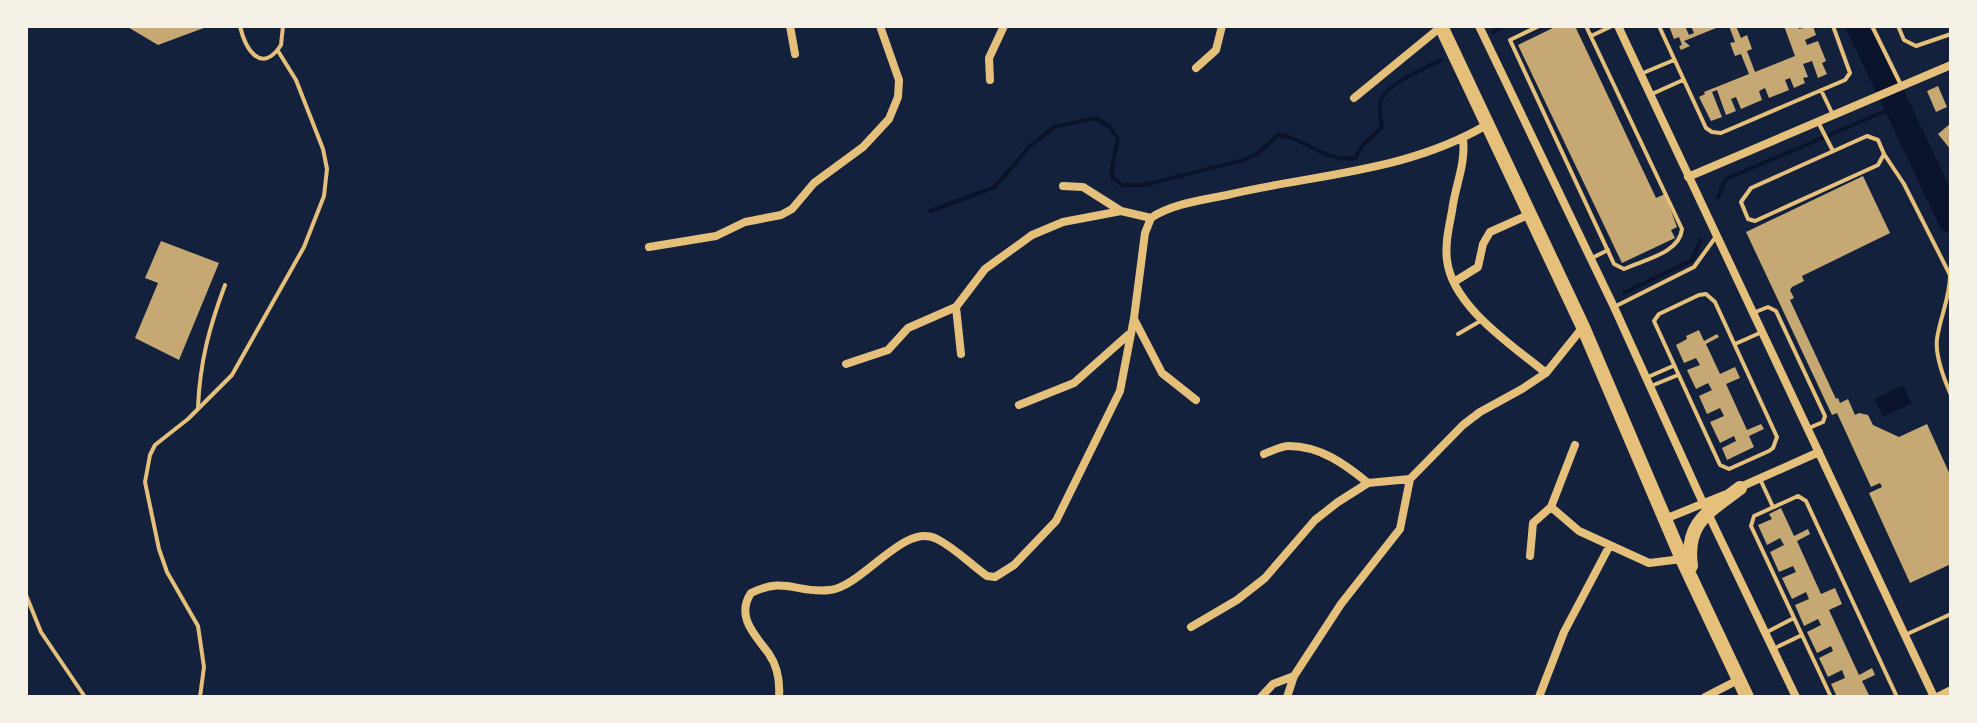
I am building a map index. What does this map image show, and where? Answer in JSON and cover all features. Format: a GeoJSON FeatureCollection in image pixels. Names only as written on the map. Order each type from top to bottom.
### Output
{"type":"FeatureCollection","features":[{"type":"Feature","properties":{"kind":"main road"},"geometry":{"type":"LineString","coordinates":[[1442,26],[1583,327],[1682,559],[1747,697]]}},
{"type":"Feature","properties":{"kind":"main road"},"geometry":{"type":"LineString","coordinates":[[1696,587],[1689,546],[1694,530],[1706,508],[1740,488]]}},
{"type":"Feature","properties":{"kind":"street"},"geometry":{"type":"LineString","coordinates":[[790,26],[795,54]]}},
{"type":"Feature","properties":{"kind":"street"},"geometry":{"type":"LineString","coordinates":[[649,247],[716,236],[745,222],[781,215],[792,209],[814,183],[863,147],[889,119],[898,97],[899,80],[880,26]]}},
{"type":"Feature","properties":{"kind":"street"},"geometry":{"type":"LineString","coordinates":[[990,80],[989,58],[1004,26]]}},
{"type":"Feature","properties":{"kind":"street"},"geometry":{"type":"LineString","coordinates":[[1196,68],[1216,50],[1222,26]]}},
{"type":"Feature","properties":{"kind":"street"},"geometry":{"type":"LineString","coordinates":[[1354,98],[1442,26]]}},
{"type":"Feature","properties":{"kind":"street"},"geometry":{"type":"LineString","coordinates":[[1479,26],[1796,697]]}},
{"type":"Feature","properties":{"kind":"street"},"geometry":{"type":"LineString","coordinates":[[1615,26],[1936,697],[1951,690]]}},
{"type":"Feature","properties":{"kind":"street"},"geometry":{"type":"LineString","coordinates":[[1688,177],[1951,65]]}},
{"type":"Feature","properties":{"kind":"street"},"geometry":{"type":"LineString","coordinates":[[1063,186],[1089,189],[1121,211],[1151,218],[1180,207],[1262,186],[1385,166],[1463,139],[1488,124]]}},
{"type":"Feature","properties":{"kind":"street"},"geometry":{"type":"LineString","coordinates":[[1463,139],[1465,154],[1455,192],[1446,247],[1447,264],[1454,282],[1482,320],[1546,373]]}},
{"type":"Feature","properties":{"kind":"street"},"geometry":{"type":"LineString","coordinates":[[846,364],[888,350],[908,328],[956,307],[985,269],[1032,235],[1063,222],[1121,211]]}},
{"type":"Feature","properties":{"kind":"street"},"geometry":{"type":"LineString","coordinates":[[1454,282],[1478,267],[1483,244],[1490,232],[1530,214]]}},
{"type":"Feature","properties":{"kind":"street"},"geometry":{"type":"LineString","coordinates":[[779,697],[780,683],[770,655],[752,634],[746,620],[745,608],[751,593],[777,583],[819,590],[842,587],[906,541],[927,535],[987,576],[995,577],[1002,575],[1056,521],[1120,391],[1134,318],[1145,233],[1151,218]]}},
{"type":"Feature","properties":{"kind":"street"},"geometry":{"type":"LineString","coordinates":[[956,307],[961,354]]}},
{"type":"Feature","properties":{"kind":"street"},"geometry":{"type":"LineString","coordinates":[[1134,318],[1162,373],[1196,400]]}},
{"type":"Feature","properties":{"kind":"street"},"geometry":{"type":"LineString","coordinates":[[1287,697],[1294,676],[1341,604],[1400,529],[1410,479],[1463,425],[1546,373],[1583,327]]}},
{"type":"Feature","properties":{"kind":"street"},"geometry":{"type":"LineString","coordinates":[[1019,405],[1074,383],[1129,334]]}},
{"type":"Feature","properties":{"kind":"street"},"geometry":{"type":"LineString","coordinates":[[1530,556],[1533,523],[1551,507],[1575,445]]}},
{"type":"Feature","properties":{"kind":"street"},"geometry":{"type":"LineString","coordinates":[[1264,454],[1287,446],[1315,451],[1340,460],[1368,483]]}},
{"type":"Feature","properties":{"kind":"street"},"geometry":{"type":"LineString","coordinates":[[1740,488],[1819,452]]}},
{"type":"Feature","properties":{"kind":"street"},"geometry":{"type":"LineString","coordinates":[[1191,627],[1237,600],[1265,578],[1315,520],[1368,483],[1410,479]]}},
{"type":"Feature","properties":{"kind":"street"},"geometry":{"type":"LineString","coordinates":[[1551,507],[1579,531],[1649,563],[1682,559]]}},
{"type":"Feature","properties":{"kind":"street"},"geometry":{"type":"LineString","coordinates":[[1665,519],[1706,508]]}},
{"type":"Feature","properties":{"kind":"street"},"geometry":{"type":"LineString","coordinates":[[1539,697],[1564,632],[1610,545]]}},
{"type":"Feature","properties":{"kind":"street"},"geometry":{"type":"LineString","coordinates":[[1261,697],[1273,684],[1294,676]]}},
{"type":"Feature","properties":{"kind":"street"},"geometry":{"type":"LineString","coordinates":[[1705,697],[1738,680]]}},
{"type":"Feature","properties":{"kind":"lane"},"geometry":{"type":"LineString","coordinates":[[240,26],[246,48],[262,58],[278,51],[283,26]]}},
{"type":"Feature","properties":{"kind":"lane"},"geometry":{"type":"LineString","coordinates":[[1539,26],[1510,40],[1614,264],[1624,269],[1675,246],[1682,229],[1586,26]]}},
{"type":"Feature","properties":{"kind":"lane"},"geometry":{"type":"LineString","coordinates":[[1591,36],[1615,26]]}},
{"type":"Feature","properties":{"kind":"lane"},"geometry":{"type":"LineString","coordinates":[[1659,26],[1706,128],[1721,133],[1845,80],[1850,73],[1833,26]]}},
{"type":"Feature","properties":{"kind":"lane"},"geometry":{"type":"LineString","coordinates":[[1872,26],[1901,86]]}},
{"type":"Feature","properties":{"kind":"lane"},"geometry":{"type":"LineString","coordinates":[[1898,26],[1904,40],[1916,46],[1951,34]]}},
{"type":"Feature","properties":{"kind":"lane"},"geometry":{"type":"LineString","coordinates":[[200,697],[204,667],[198,626],[167,572],[145,482],[155,445],[198,410],[232,375],[304,247],[324,196],[327,169],[323,149],[296,80],[278,51]]}},
{"type":"Feature","properties":{"kind":"lane"},"geometry":{"type":"LineString","coordinates":[[1640,74],[1674,60]]}},
{"type":"Feature","properties":{"kind":"lane"},"geometry":{"type":"LineString","coordinates":[[1650,95],[1683,80]]}},
{"type":"Feature","properties":{"kind":"lane"},"geometry":{"type":"LineString","coordinates":[[1821,90],[1833,115]]}},
{"type":"Feature","properties":{"kind":"lane"},"geometry":{"type":"LineString","coordinates":[[1818,122],[1833,151]]}},
{"type":"Feature","properties":{"kind":"lane"},"geometry":{"type":"LineString","coordinates":[[1884,154],[1878,165],[1755,221],[1748,219],[1741,202],[1751,188],[1867,136],[1878,140],[1950,275],[1950,290],[1936,342],[1951,395]]}},
{"type":"Feature","properties":{"kind":"lane"},"geometry":{"type":"LineString","coordinates":[[1614,307],[1694,267],[1717,237]]}},
{"type":"Feature","properties":{"kind":"lane"},"geometry":{"type":"LineString","coordinates":[[1590,258],[1608,250]]}},
{"type":"Feature","properties":{"kind":"lane"},"geometry":{"type":"LineString","coordinates":[[198,410],[206,338],[225,285]]}},
{"type":"Feature","properties":{"kind":"lane"},"geometry":{"type":"LineString","coordinates":[[1706,294],[1715,302],[1735,344],[1776,432],[1776,443],[1769,451],[1729,469],[1722,468],[1674,366],[1654,321],[1659,314],[1706,294]]}},
{"type":"Feature","properties":{"kind":"lane"},"geometry":{"type":"LineString","coordinates":[[1753,313],[1768,307],[1776,311],[1825,416],[1823,422],[1809,428]]}},
{"type":"Feature","properties":{"kind":"lane"},"geometry":{"type":"LineString","coordinates":[[1458,334],[1482,320]]}},
{"type":"Feature","properties":{"kind":"lane"},"geometry":{"type":"LineString","coordinates":[[1735,344],[1762,332]]}},
{"type":"Feature","properties":{"kind":"lane"},"geometry":{"type":"LineString","coordinates":[[1648,382],[1674,366]]}},
{"type":"Feature","properties":{"kind":"lane"},"geometry":{"type":"LineString","coordinates":[[1648,382],[1678,375]]}},
{"type":"Feature","properties":{"kind":"lane"},"geometry":{"type":"LineString","coordinates":[[1760,479],[1773,507]]}},
{"type":"Feature","properties":{"kind":"lane"},"geometry":{"type":"LineString","coordinates":[[1831,697],[1751,526],[1754,516],[1798,496],[1804,498],[1897,697]]}},
{"type":"Feature","properties":{"kind":"lane"},"geometry":{"type":"LineString","coordinates":[[26,595],[41,632],[85,697]]}},
{"type":"Feature","properties":{"kind":"lane"},"geometry":{"type":"LineString","coordinates":[[1905,635],[1951,614]]}},
{"type":"Feature","properties":{"kind":"lane"},"geometry":{"type":"LineString","coordinates":[[1765,633],[1794,618]]}},
{"type":"Feature","properties":{"kind":"lane"},"geometry":{"type":"LineString","coordinates":[[1773,649],[1802,635]]}},
{"type":"Feature","properties":{"kind":"water"},"geometry":{"type":"Polygon","coordinates":[[[1903,385],[1912,403],[1883,417],[1875,399],[1903,385]]]}},
{"type":"Feature","properties":{"kind":"building"},"geometry":{"type":"Polygon","coordinates":[[[126,26],[209,26],[158,45],[126,26]]]}},
{"type":"Feature","properties":{"kind":"building"},"geometry":{"type":"Polygon","coordinates":[[[1557,26],[1575,26],[1656,198],[1665,194],[1677,227],[1671,230],[1675,238],[1622,263],[1518,45],[1557,26]]]}},
{"type":"Feature","properties":{"kind":"building"},"geometry":{"type":"Polygon","coordinates":[[[1669,26],[1685,26],[1689,35],[1694,33],[1691,26],[1721,26],[1684,41],[1690,46],[1681,50],[1679,37],[1674,39],[1669,26]]]}},
{"type":"Feature","properties":{"kind":"building"},"geometry":{"type":"Polygon","coordinates":[[[1729,26],[1736,26],[1741,38],[1747,35],[1752,49],[1747,51],[1755,72],[1795,56],[1784,26],[1798,26],[1799,29],[1813,26],[1816,35],[1805,40],[1807,45],[1818,41],[1826,61],[1822,63],[1827,74],[1818,78],[1812,61],[1803,64],[1808,77],[1803,78],[1805,83],[1794,88],[1790,78],[1785,80],[1789,90],[1769,98],[1765,88],[1759,91],[1762,100],[1741,109],[1736,97],[1731,99],[1736,111],[1726,115],[1717,90],[1712,92],[1722,117],[1711,121],[1699,97],[1704,92],[1749,74],[1741,54],[1735,56],[1730,43],[1735,42],[1729,26]]]}},
{"type":"Feature","properties":{"kind":"building"},"geometry":{"type":"Polygon","coordinates":[[[1938,86],[1947,107],[1936,112],[1927,91],[1938,86]]]}},
{"type":"Feature","properties":{"kind":"building"},"geometry":{"type":"Polygon","coordinates":[[[1951,123],[1951,150],[1938,134],[1951,123]]]}},
{"type":"Feature","properties":{"kind":"building"},"geometry":{"type":"Polygon","coordinates":[[[1863,176],[1890,233],[1802,276],[1804,281],[1790,290],[1794,298],[1790,300],[1836,399],[1840,403],[1848,399],[1855,415],[1868,415],[1873,425],[1899,437],[1927,424],[1951,477],[1951,564],[1910,583],[1869,493],[1882,487],[1880,483],[1871,487],[1837,413],[1832,415],[1746,232],[1863,176]]]}},
{"type":"Feature","properties":{"kind":"building"},"geometry":{"type":"Polygon","coordinates":[[[161,241],[219,263],[179,360],[135,338],[158,283],[145,278],[161,241]]]}},
{"type":"Feature","properties":{"kind":"building"},"geometry":{"type":"Polygon","coordinates":[[[1699,330],[1704,341],[1717,334],[1719,337],[1706,344],[1720,374],[1735,367],[1740,378],[1726,384],[1747,430],[1761,424],[1764,429],[1749,436],[1754,447],[1727,460],[1722,448],[1736,441],[1734,436],[1720,443],[1710,422],[1724,416],[1720,408],[1707,414],[1699,396],[1712,390],[1708,383],[1696,389],[1687,370],[1700,365],[1696,358],[1684,363],[1676,345],[1699,330]]]}},
{"type":"Feature","properties":{"kind":"building"},"geometry":{"type":"Polygon","coordinates":[[[1781,508],[1794,536],[1808,529],[1810,534],[1797,541],[1821,594],[1835,588],[1842,604],[1829,610],[1859,675],[1872,668],[1875,675],[1862,681],[1870,697],[1837,697],[1831,684],[1845,678],[1842,670],[1828,677],[1819,658],[1833,651],[1831,646],[1817,653],[1807,632],[1821,625],[1818,619],[1804,626],[1795,605],[1809,599],[1806,592],[1792,599],[1782,578],[1796,572],[1793,566],[1779,572],[1770,552],[1784,545],[1780,538],[1767,545],[1758,525],[1772,519],[1769,514],[1781,508]]]}},
{"type":"Feature","properties":{"kind":"waterway"},"geometry":{"type":"LineString","coordinates":[[1493,32],[1506,26]]}},
{"type":"Feature","properties":{"kind":"waterway"},"geometry":{"type":"LineString","coordinates":[[1859,26],[1951,220]]}},
{"type":"Feature","properties":{"kind":"waterway"},"geometry":{"type":"LineString","coordinates":[[930,211],[995,187],[1030,146],[1054,127],[1096,118],[1110,127],[1118,139],[1111,172],[1122,185],[1144,185],[1243,160],[1257,154],[1278,135],[1336,157],[1355,158],[1363,145],[1382,127],[1380,107],[1385,94],[1408,77],[1441,60]]}},
{"type":"Feature","properties":{"kind":"waterway"},"geometry":{"type":"LineString","coordinates":[[1718,197],[1726,179],[1897,106]]}},
{"type":"Feature","properties":{"kind":"waterway"},"geometry":{"type":"LineString","coordinates":[[1624,293],[1692,260],[1701,240]]}}]}
